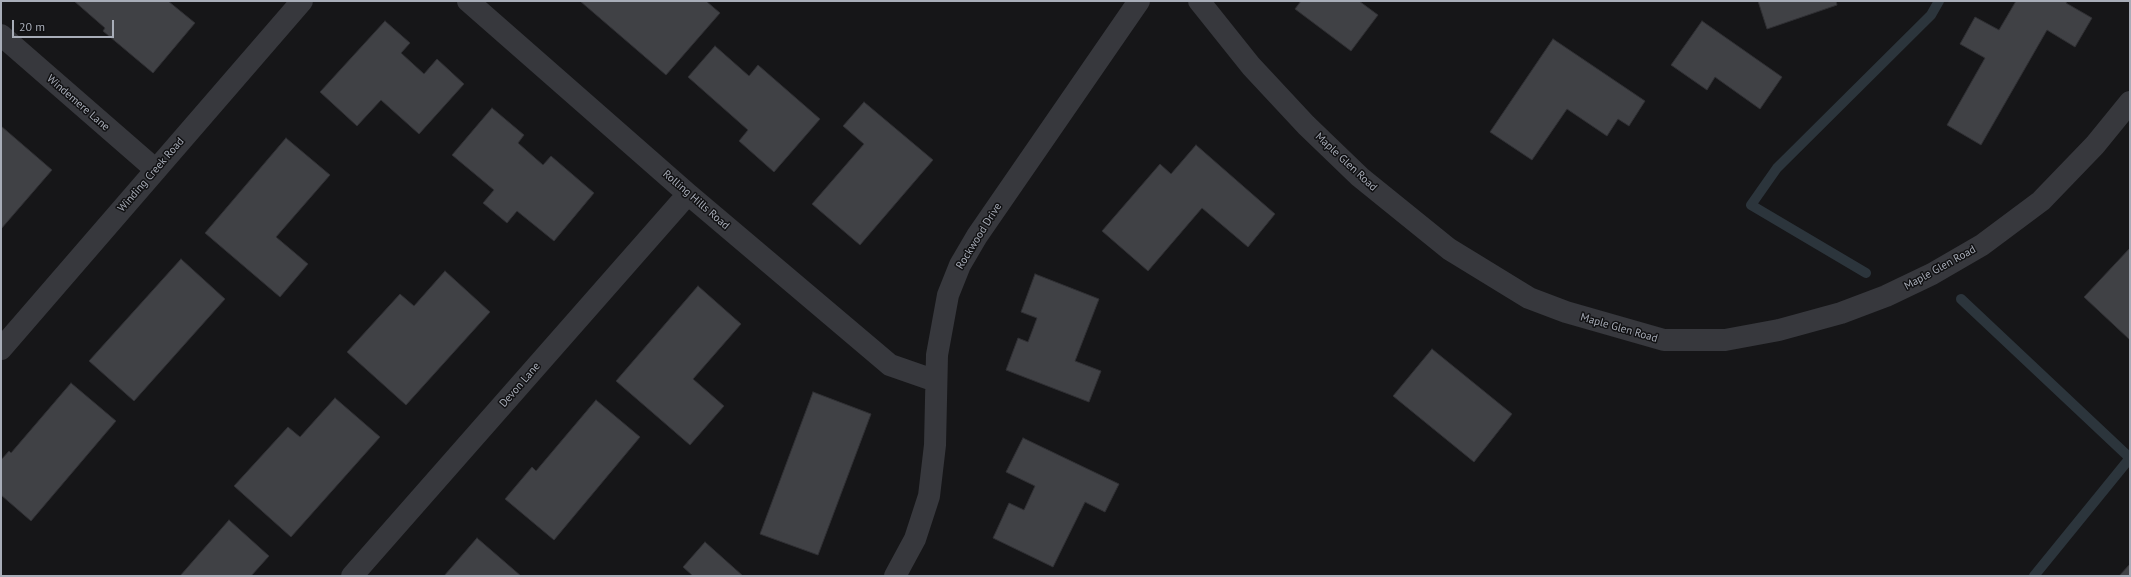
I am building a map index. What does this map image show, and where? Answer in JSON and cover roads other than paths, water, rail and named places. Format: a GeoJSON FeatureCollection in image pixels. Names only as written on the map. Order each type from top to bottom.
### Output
{"type":"FeatureCollection","features":[{"type":"Feature","properties":{"kind":"street","name":"Winding Creek Road"},"geometry":{"type":"LineString","coordinates":[[1,349],[302,1]]}},
{"type":"Feature","properties":{"kind":"street","name":"Rolling Hills Road"},"geometry":{"type":"LineString","coordinates":[[468,1],[688,194],[890,365],[936,381]]}},
{"type":"Feature","properties":{"kind":"street","name":"Rockwood Drive"},"geometry":{"type":"LineString","coordinates":[[895,576],[915,539],[928,496],[935,445],[937,355],[948,295],[960,265],[977,236],[1139,1]]}},
{"type":"Feature","properties":{"kind":"street","name":"Maple Glen Road"},"geometry":{"type":"LineString","coordinates":[[1198,1],[1251,66],[1306,125],[1360,177],[1450,249],[1529,298],[1573,315],[1664,340],[1725,340],[1779,330],[1841,313],[1886,296],[1932,274],[1982,245],[2041,201],[2095,145],[2130,102]]}},
{"type":"Feature","properties":{"kind":"street","name":"Windemere Lane"},"geometry":{"type":"LineString","coordinates":[[1,35],[156,170]]}},
{"type":"Feature","properties":{"kind":"street","name":"Devon Lane"},"geometry":{"type":"LineString","coordinates":[[352,576],[688,194]]}},
{"type":"Feature","properties":{"kind":"waterway"},"geometry":{"type":"LineString","coordinates":[[1866,273],[1751,205],[1777,168],[1931,15],[1939,1]]}},
{"type":"Feature","properties":{"kind":"waterway"},"geometry":{"type":"LineString","coordinates":[[1961,299],[2130,458]]}},
{"type":"Feature","properties":{"kind":"waterway"},"geometry":{"type":"LineString","coordinates":[[2034,576],[2130,458]]}}]}
